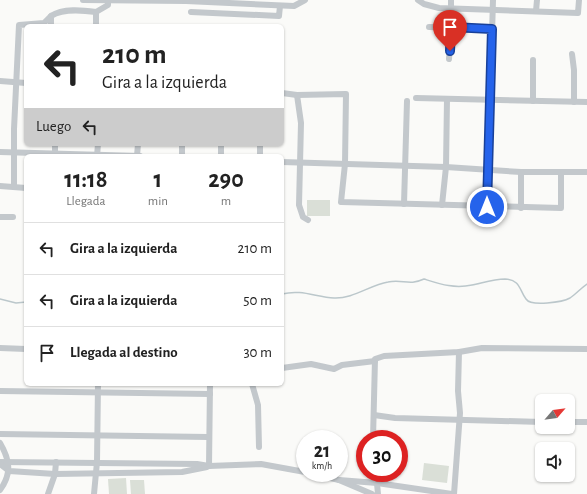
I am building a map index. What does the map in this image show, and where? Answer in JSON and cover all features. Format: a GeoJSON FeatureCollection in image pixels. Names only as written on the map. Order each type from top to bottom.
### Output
{"type":"FeatureCollection","features":[{"type":"Feature","properties":{"kind":"street"},"geometry":{"type":"LineString","coordinates":[[83,0],[186,0],[298,5],[305,0]]}},
{"type":"Feature","properties":{"kind":"street"},"geometry":{"type":"LineString","coordinates":[[32,24],[44,23],[51,16],[61,11],[96,12],[108,5],[103,0]]}},
{"type":"Feature","properties":{"kind":"street"},"geometry":{"type":"LineString","coordinates":[[418,0],[424,4],[451,9],[492,9],[578,13],[579,0]]}},
{"type":"Feature","properties":{"kind":"street"},"geometry":{"type":"LineString","coordinates":[[444,27],[444,16],[451,9],[451,0]]}},
{"type":"Feature","properties":{"kind":"street"},"geometry":{"type":"LineString","coordinates":[[487,207],[492,0]]}},
{"type":"Feature","properties":{"kind":"street"},"geometry":{"type":"LineString","coordinates":[[536,11],[537,0]]}},
{"type":"Feature","properties":{"kind":"street"},"geometry":{"type":"LineString","coordinates":[[235,14],[236,2]]}},
{"type":"Feature","properties":{"kind":"street"},"geometry":{"type":"LineString","coordinates":[[191,12],[279,16],[276,4]]}},
{"type":"Feature","properties":{"kind":"street"},"geometry":{"type":"LineString","coordinates":[[96,12],[96,24]]}},
{"type":"Feature","properties":{"kind":"street"},"geometry":{"type":"LineString","coordinates":[[51,16],[52,24]]}},
{"type":"Feature","properties":{"kind":"street"},"geometry":{"type":"LineString","coordinates":[[14,187],[19,25],[24,25]]}},
{"type":"Feature","properties":{"kind":"street"},"geometry":{"type":"LineString","coordinates":[[430,27],[492,29]]}},
{"type":"Feature","properties":{"kind":"street"},"geometry":{"type":"LineString","coordinates":[[449,59],[451,27]]}},
{"type":"Feature","properties":{"kind":"street"},"geometry":{"type":"LineString","coordinates":[[19,47],[24,47]]}},
{"type":"Feature","properties":{"kind":"street"},"geometry":{"type":"LineString","coordinates":[[572,54],[574,70],[574,102]]}},
{"type":"Feature","properties":{"kind":"street"},"geometry":{"type":"LineString","coordinates":[[533,60],[533,101]]}},
{"type":"Feature","properties":{"kind":"street"},"geometry":{"type":"LineString","coordinates":[[0,81],[24,83]]}},
{"type":"Feature","properties":{"kind":"street"},"geometry":{"type":"LineString","coordinates":[[284,93],[297,95],[346,94],[345,164],[341,202],[561,208],[561,173]]}},
{"type":"Feature","properties":{"kind":"street"},"geometry":{"type":"LineString","coordinates":[[297,95],[301,123],[299,205],[303,217],[308,220]]}},
{"type":"Feature","properties":{"kind":"street"},"geometry":{"type":"LineString","coordinates":[[416,98],[587,102]]}},
{"type":"Feature","properties":{"kind":"street"},"geometry":{"type":"LineString","coordinates":[[442,205],[446,167],[447,98]]}},
{"type":"Feature","properties":{"kind":"street"},"geometry":{"type":"LineString","coordinates":[[404,204],[407,101]]}},
{"type":"Feature","properties":{"kind":"street"},"geometry":{"type":"LineString","coordinates":[[0,152],[41,154]]}},
{"type":"Feature","properties":{"kind":"street"},"geometry":{"type":"LineString","coordinates":[[284,162],[446,167],[521,172],[587,172]]}},
{"type":"Feature","properties":{"kind":"street"},"geometry":{"type":"LineString","coordinates":[[521,172],[521,208]]}},
{"type":"Feature","properties":{"kind":"street"},"geometry":{"type":"LineString","coordinates":[[0,186],[24,188]]}},
{"type":"Feature","properties":{"kind":"street"},"geometry":{"type":"LineString","coordinates":[[0,217],[13,217]]}},
{"type":"Feature","properties":{"kind":"street"},"geometry":{"type":"LineString","coordinates":[[0,348],[24,349]]}},
{"type":"Feature","properties":{"kind":"street"},"geometry":{"type":"LineString","coordinates":[[373,430],[375,358],[384,356],[459,352],[482,348],[587,349]]}},
{"type":"Feature","properties":{"kind":"street"},"geometry":{"type":"LineString","coordinates":[[348,481],[377,483],[453,494],[460,420],[458,391],[459,352]]}},
{"type":"Feature","properties":{"kind":"street"},"geometry":{"type":"LineString","coordinates":[[284,368],[311,364],[334,369],[342,365],[375,361]]}},
{"type":"Feature","properties":{"kind":"street"},"geometry":{"type":"LineString","coordinates":[[94,494],[97,473],[98,386]]}},
{"type":"Feature","properties":{"kind":"street"},"geometry":{"type":"LineString","coordinates":[[209,466],[208,437],[210,386]]}},
{"type":"Feature","properties":{"kind":"street"},"geometry":{"type":"LineString","coordinates":[[253,386],[258,406],[259,447]]}},
{"type":"Feature","properties":{"kind":"street"},"geometry":{"type":"LineString","coordinates":[[0,391],[210,394]]}},
{"type":"Feature","properties":{"kind":"street"},"geometry":{"type":"LineString","coordinates":[[374,414],[395,418],[535,422]]}},
{"type":"Feature","properties":{"kind":"street"},"geometry":{"type":"LineString","coordinates":[[575,422],[587,422]]}},
{"type":"Feature","properties":{"kind":"street"},"geometry":{"type":"LineString","coordinates":[[0,434],[208,437]]}},
{"type":"Feature","properties":{"kind":"street"},"geometry":{"type":"LineString","coordinates":[[0,443],[9,462],[9,471],[0,490]]}},
{"type":"Feature","properties":{"kind":"street"},"geometry":{"type":"LineString","coordinates":[[48,494],[55,474],[56,462]]}},
{"type":"Feature","properties":{"kind":"street"},"geometry":{"type":"LineString","coordinates":[[0,463],[97,462],[197,464],[209,466]]}},
{"type":"Feature","properties":{"kind":"street"},"geometry":{"type":"LineString","coordinates":[[0,463],[9,471],[55,474],[182,472],[209,466],[261,464],[296,470]]}},
{"type":"Feature","properties":{"kind":"street"},"geometry":{"type":"LineString","coordinates":[[344,482],[372,494]]}},
{"type":"Feature","properties":{"kind":"street"},"geometry":{"type":"LineString","coordinates":[[377,483],[378,494]]}},
{"type":"Feature","properties":{"kind":"shaded area"},"geometry":{"type":"Polygon","coordinates":[[[307,200],[330,200],[330,216],[307,216],[307,200]]]}},
{"type":"Feature","properties":{"kind":"shaded area"},"geometry":{"type":"Polygon","coordinates":[[[424,463],[449,466],[447,483],[422,480],[424,463]]]}},
{"type":"Feature","properties":{"kind":"shaded area"},"geometry":{"type":"Polygon","coordinates":[[[126,478],[127,494],[109,494],[108,479],[126,478]]]}},
{"type":"Feature","properties":{"kind":"shaded area"},"geometry":{"type":"Polygon","coordinates":[[[130,480],[144,480],[145,494],[131,494],[130,480]]]}},
{"type":"Feature","properties":{"kind":"waterway"},"geometry":{"type":"LineString","coordinates":[[284,294],[296,292],[341,298],[393,281],[414,282],[424,279],[441,284],[465,286],[505,279],[517,283],[526,299],[534,303],[540,303],[566,300],[587,284]]}},
{"type":"Feature","properties":{"kind":"waterway"},"geometry":{"type":"LineString","coordinates":[[0,299],[16,303],[24,302]]}},
{"type":"Feature","properties":{"kind":"route"},"geometry":{"type":"LineString","coordinates":[[450,51],[451,27],[492,29],[487,207]]}}]}
